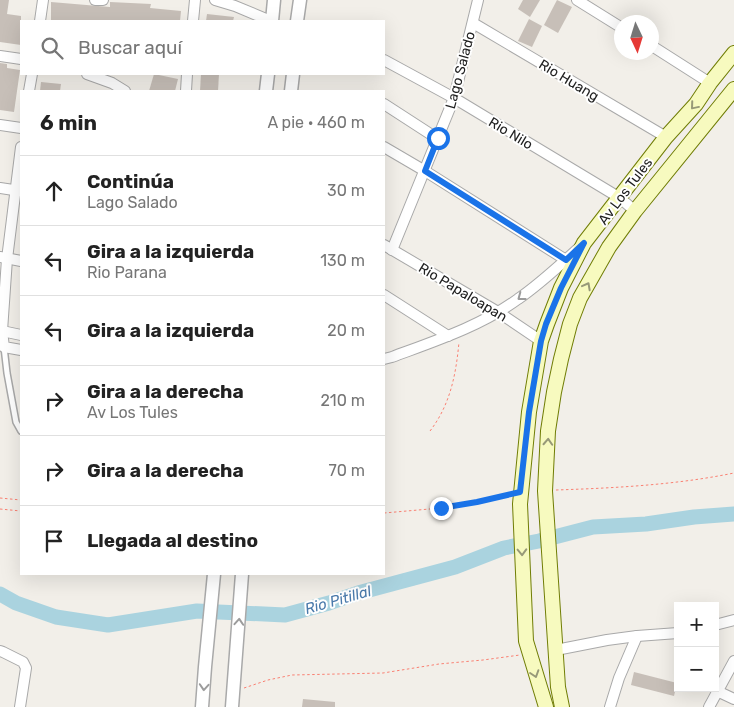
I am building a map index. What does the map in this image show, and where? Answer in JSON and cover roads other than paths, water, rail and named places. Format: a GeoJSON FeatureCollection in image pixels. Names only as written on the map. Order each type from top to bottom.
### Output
{"type":"FeatureCollection","features":[{"type":"Feature","properties":{"kind":"main road","name":"Av Los Tules"},"geometry":{"type":"LineString","coordinates":[[546,707],[527,647],[520,498],[529,412],[541,341],[561,288],[584,243],[666,137],[696,104],[734,53]]}},
{"type":"Feature","properties":{"kind":"main road","name":"Av Los Tules"},"geometry":{"type":"LineString","coordinates":[[562,707],[558,687],[545,491],[548,431],[554,392],[570,324],[580,298],[609,247],[734,89]]}},
{"type":"Feature","properties":{"kind":"street"},"geometry":{"type":"LineString","coordinates":[[40,20],[43,0]]}},
{"type":"Feature","properties":{"kind":"street"},"geometry":{"type":"LineString","coordinates":[[95,0],[103,0]]}},
{"type":"Feature","properties":{"kind":"street"},"geometry":{"type":"LineString","coordinates":[[193,20],[195,0]]}},
{"type":"Feature","properties":{"kind":"street"},"geometry":{"type":"LineString","coordinates":[[215,0],[236,6],[269,20]]}},
{"type":"Feature","properties":{"kind":"street"},"geometry":{"type":"LineString","coordinates":[[271,20],[274,0]]}},
{"type":"Feature","properties":{"kind":"street"},"geometry":{"type":"LineString","coordinates":[[297,20],[300,0]]}},
{"type":"Feature","properties":{"kind":"street","name":"Lago Salado"},"geometry":{"type":"LineString","coordinates":[[388,247],[425,171],[454,98],[478,0]]}},
{"type":"Feature","properties":{"kind":"street"},"geometry":{"type":"LineString","coordinates":[[577,0],[614,23]]}},
{"type":"Feature","properties":{"kind":"street","name":"Rio Huang"},"geometry":{"type":"LineString","coordinates":[[473,23],[666,137]]}},
{"type":"Feature","properties":{"kind":"street"},"geometry":{"type":"LineString","coordinates":[[659,50],[710,83]]}},
{"type":"Feature","properties":{"kind":"street"},"geometry":{"type":"LineString","coordinates":[[0,56],[20,59]]}},
{"type":"Feature","properties":{"kind":"street","name":"Rio Nilo"},"geometry":{"type":"LineString","coordinates":[[385,61],[454,98],[620,198],[636,211]]}},
{"type":"Feature","properties":{"kind":"street"},"geometry":{"type":"LineString","coordinates":[[29,90],[32,75]]}},
{"type":"Feature","properties":{"kind":"street"},"geometry":{"type":"LineString","coordinates":[[89,75],[112,82],[124,90]]}},
{"type":"Feature","properties":{"kind":"street"},"geometry":{"type":"LineString","coordinates":[[186,90],[187,75]]}},
{"type":"Feature","properties":{"kind":"street"},"geometry":{"type":"LineString","coordinates":[[266,90],[268,75]]}},
{"type":"Feature","properties":{"kind":"street"},"geometry":{"type":"LineString","coordinates":[[291,90],[293,75]]}},
{"type":"Feature","properties":{"kind":"street"},"geometry":{"type":"LineString","coordinates":[[385,105],[438,138]]}},
{"type":"Feature","properties":{"kind":"street"},"geometry":{"type":"LineString","coordinates":[[0,125],[20,128]]}},
{"type":"Feature","properties":{"kind":"street"},"geometry":{"type":"LineString","coordinates":[[385,148],[566,260]]}},
{"type":"Feature","properties":{"kind":"street"},"geometry":{"type":"LineString","coordinates":[[20,162],[18,191],[3,258],[2,331],[4,347],[20,350]]}},
{"type":"Feature","properties":{"kind":"street"},"geometry":{"type":"LineString","coordinates":[[0,188],[18,191]]}},
{"type":"Feature","properties":{"kind":"street"},"geometry":{"type":"LineString","coordinates":[[385,359],[448,336],[498,312],[518,300],[584,243]]}},
{"type":"Feature","properties":{"kind":"street","name":"Rio Papaloapan"},"geometry":{"type":"LineString","coordinates":[[388,247],[498,312],[541,341]]}},
{"type":"Feature","properties":{"kind":"street"},"geometry":{"type":"LineString","coordinates":[[3,258],[20,261]]}},
{"type":"Feature","properties":{"kind":"street"},"geometry":{"type":"LineString","coordinates":[[385,297],[448,336]]}},
{"type":"Feature","properties":{"kind":"street"},"geometry":{"type":"LineString","coordinates":[[2,331],[20,335]]}},
{"type":"Feature","properties":{"kind":"street"},"geometry":{"type":"LineString","coordinates":[[202,707],[214,575]]}},
{"type":"Feature","properties":{"kind":"street"},"geometry":{"type":"LineString","coordinates":[[232,707],[242,575]]}},
{"type":"Feature","properties":{"kind":"street"},"geometry":{"type":"LineString","coordinates":[[719,623],[734,620]]}},
{"type":"Feature","properties":{"kind":"street"},"geometry":{"type":"LineString","coordinates":[[555,645],[674,633]]}},
{"type":"Feature","properties":{"kind":"street"},"geometry":{"type":"LineString","coordinates":[[610,707],[619,678],[637,636]]}},
{"type":"Feature","properties":{"kind":"street"},"geometry":{"type":"LineString","coordinates":[[0,651],[23,662],[26,668],[20,707]]}},
{"type":"Feature","properties":{"kind":"street"},"geometry":{"type":"LineString","coordinates":[[719,687],[734,660]]}},
{"type":"Feature","properties":{"kind":"street"},"geometry":{"type":"LineString","coordinates":[[709,707],[716,692]]}},
{"type":"Feature","properties":{"kind":"street"},"geometry":{"type":"LineString","coordinates":[[719,692],[734,699]]}},
{"type":"Feature","properties":{"kind":"lane"},"geometry":{"type":"LineString","coordinates":[[4,347],[16,422],[20,429]]}},
{"type":"Feature","properties":{"kind":"waterway","name":"Rio Pitillal"},"geometry":{"type":"LineString","coordinates":[[0,594],[16,603],[56,617],[108,625],[197,611],[285,615],[455,567],[504,548],[593,527],[646,524],[694,517],[734,514]]}}]}
